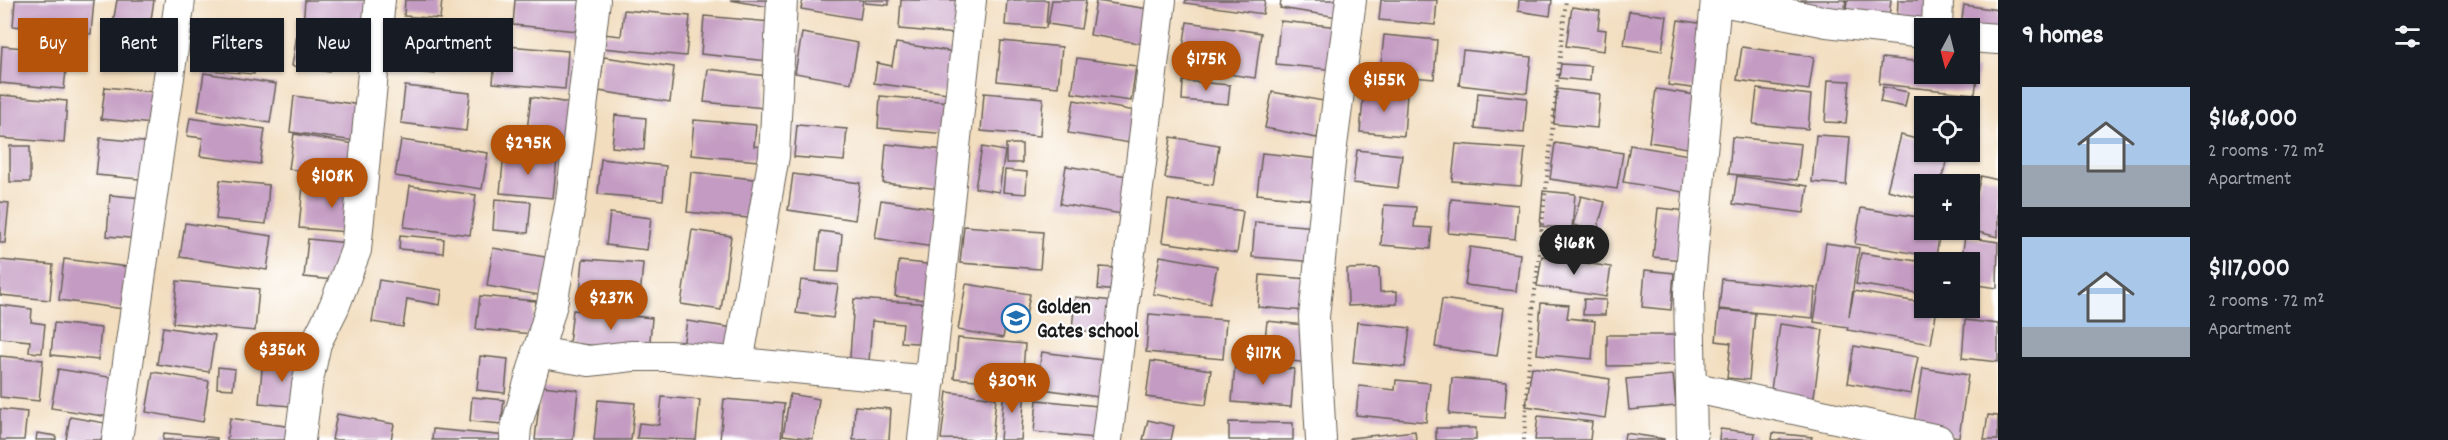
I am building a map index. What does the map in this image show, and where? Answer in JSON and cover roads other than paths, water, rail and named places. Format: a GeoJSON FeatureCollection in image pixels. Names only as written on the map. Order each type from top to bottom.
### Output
{"type":"FeatureCollection","features":[{"type":"Feature","properties":{"kind":"street"},"geometry":{"type":"LineString","coordinates":[[117,440],[180,0]]}},
{"type":"Feature","properties":{"kind":"street"},"geometry":{"type":"LineString","coordinates":[[300,440],[307,385],[316,343],[334,307],[356,250],[380,0]]}},
{"type":"Feature","properties":{"kind":"street"},"geometry":{"type":"LineString","coordinates":[[515,440],[516,427],[552,304],[571,200],[595,0]]}},
{"type":"Feature","properties":{"kind":"street"},"geometry":{"type":"LineString","coordinates":[[738,363],[774,156],[782,0]]}},
{"type":"Feature","properties":{"kind":"street"},"geometry":{"type":"LineString","coordinates":[[923,440],[970,0]]}},
{"type":"Feature","properties":{"kind":"street"},"geometry":{"type":"LineString","coordinates":[[1107,440],[1161,0]]}},
{"type":"Feature","properties":{"kind":"street"},"geometry":{"type":"LineString","coordinates":[[1322,440],[1314,317],[1331,153],[1351,0]]}},
{"type":"Feature","properties":{"kind":"street"},"geometry":{"type":"LineString","coordinates":[[1692,440],[1689,293],[1716,0],[1780,6],[1827,22],[1914,32]]}},
{"type":"Feature","properties":{"kind":"street"},"geometry":{"type":"LineString","coordinates":[[1937,18],[1938,0]]}},
{"type":"Feature","properties":{"kind":"street"},"geometry":{"type":"LineString","coordinates":[[1980,38],[1998,39]]}},
{"type":"Feature","properties":{"kind":"street"},"geometry":{"type":"LineString","coordinates":[[537,352],[590,361],[632,356],[669,356],[930,381]]}},
{"type":"Feature","properties":{"kind":"street"},"geometry":{"type":"LineString","coordinates":[[1691,387],[1938,440]]}},
{"type":"Feature","properties":{"kind":"place","name":"Golden Gates school"},"geometry":{"type":"Point","coordinates":[1016,318]}}]}
